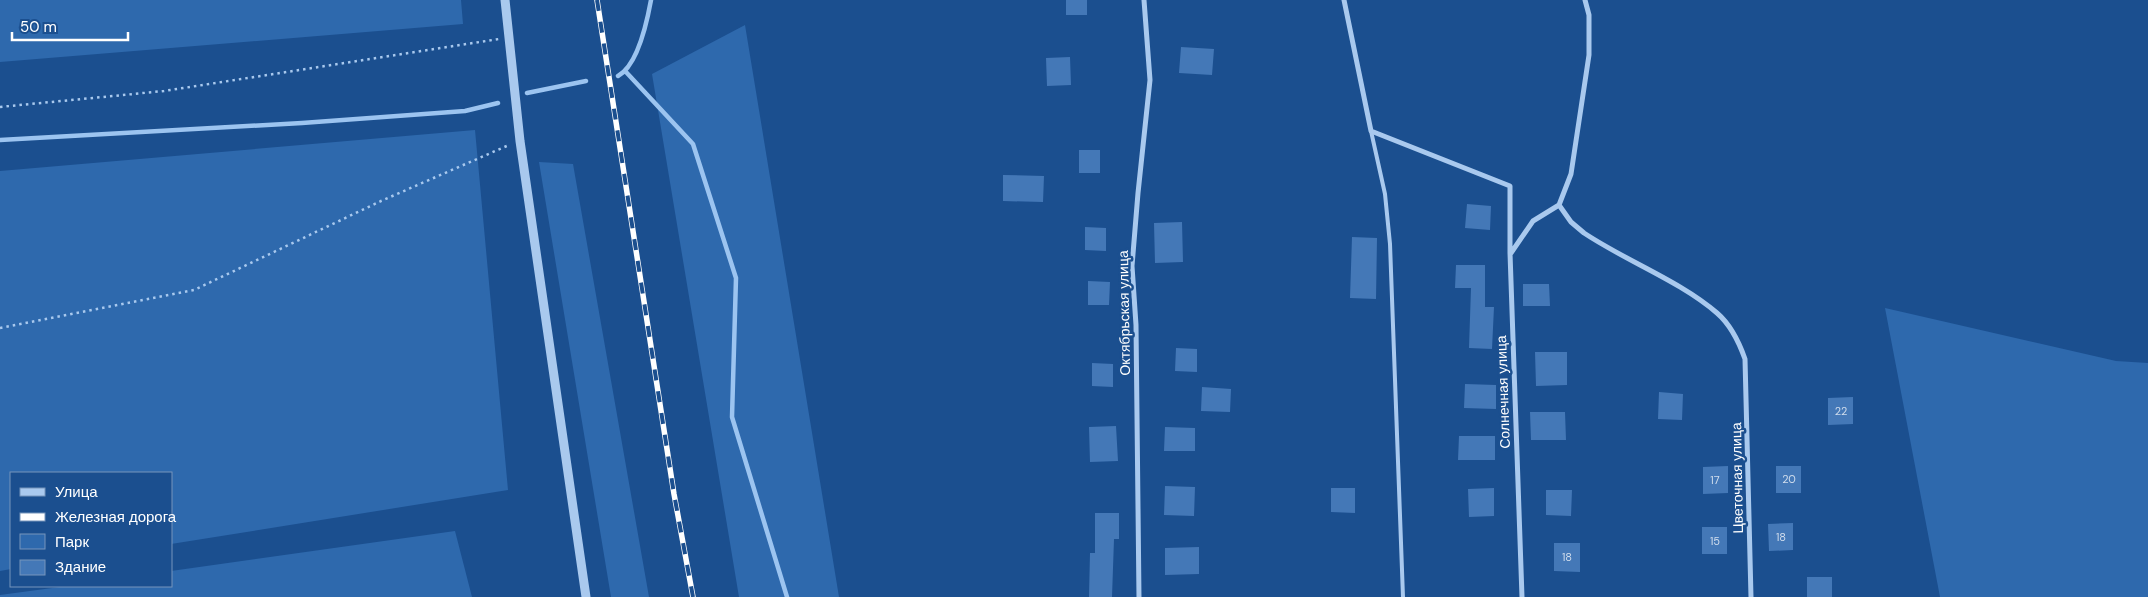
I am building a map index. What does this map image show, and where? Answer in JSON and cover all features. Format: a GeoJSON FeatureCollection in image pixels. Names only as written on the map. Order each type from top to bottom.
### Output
{"type":"FeatureCollection","features":[{"type":"Feature","properties":{"kind":"street"},"geometry":{"type":"LineString","coordinates":[[505,0],[520,141],[586,597]]}},
{"type":"Feature","properties":{"kind":"street","name":"Октябрьская улица"},"geometry":{"type":"LineString","coordinates":[[1139,597],[1136,325],[1132,266],[1150,80],[1144,0]]}},
{"type":"Feature","properties":{"kind":"street"},"geometry":{"type":"LineString","coordinates":[[1344,0],[1371,131]]}},
{"type":"Feature","properties":{"kind":"street"},"geometry":{"type":"LineString","coordinates":[[1510,253],[1533,221],[1559,205],[1571,174],[1589,55],[1589,15],[1585,0]]}},
{"type":"Feature","properties":{"kind":"street","name":"Солнечная улица"},"geometry":{"type":"LineString","coordinates":[[1371,131],[1510,186],[1510,253],[1522,597]]}},
{"type":"Feature","properties":{"kind":"street","name":"Цветочная улица"},"geometry":{"type":"LineString","coordinates":[[1559,205],[1572,222],[1584,233],[1690,294],[1718,314],[1736,336],[1745,359],[1751,597]]}},
{"type":"Feature","properties":{"kind":"lane"},"geometry":{"type":"LineString","coordinates":[[1371,131],[1385,194],[1390,244],[1403,597]]}},
{"type":"Feature","properties":{"kind":"path"},"geometry":{"type":"LineString","coordinates":[[0,106],[164,91],[509,38]]}},
{"type":"Feature","properties":{"kind":"path"},"geometry":{"type":"LineString","coordinates":[[0,328],[194,290],[381,201],[520,141]]}},
{"type":"Feature","properties":{"kind":"green space"},"geometry":{"type":"Polygon","coordinates":[[[0,0],[461,0],[463,24],[0,62],[0,0]]]}},
{"type":"Feature","properties":{"kind":"green space"},"geometry":{"type":"Polygon","coordinates":[[[745,25],[839,597],[739,597],[652,74],[745,25]]]}},
{"type":"Feature","properties":{"kind":"green space"},"geometry":{"type":"Polygon","coordinates":[[[475,130],[508,490],[172,544],[172,472],[10,472],[10,569],[0,571],[0,171],[475,130]]]}},
{"type":"Feature","properties":{"kind":"green space"},"geometry":{"type":"Polygon","coordinates":[[[539,162],[573,164],[649,597],[611,597],[539,162]]]}},
{"type":"Feature","properties":{"kind":"green space"},"geometry":{"type":"Polygon","coordinates":[[[1885,308],[2116,361],[2148,363],[2148,597],[1940,597],[1885,308]]]}},
{"type":"Feature","properties":{"kind":"green space"},"geometry":{"type":"Polygon","coordinates":[[[455,531],[472,597],[0,597],[0,595],[60,587],[172,587],[172,571],[455,531]]]}},
{"type":"Feature","properties":{"kind":"building"},"geometry":{"type":"Polygon","coordinates":[[[1066,0],[1087,0],[1087,15],[1066,15],[1066,0]]]}},
{"type":"Feature","properties":{"kind":"building"},"geometry":{"type":"Polygon","coordinates":[[[1181,47],[1214,49],[1212,75],[1179,73],[1181,47]]]}},
{"type":"Feature","properties":{"kind":"building"},"geometry":{"type":"Polygon","coordinates":[[[1070,57],[1071,85],[1047,86],[1046,58],[1070,57]]]}},
{"type":"Feature","properties":{"kind":"building"},"geometry":{"type":"Polygon","coordinates":[[[1079,150],[1100,150],[1100,173],[1079,173],[1079,150]]]}},
{"type":"Feature","properties":{"kind":"building"},"geometry":{"type":"Polygon","coordinates":[[[1003,175],[1044,176],[1043,202],[1003,201],[1003,175]]]}},
{"type":"Feature","properties":{"kind":"building"},"geometry":{"type":"Polygon","coordinates":[[[1467,204],[1491,206],[1490,230],[1465,228],[1467,204]]]}},
{"type":"Feature","properties":{"kind":"building"},"geometry":{"type":"Polygon","coordinates":[[[1182,222],[1183,262],[1155,263],[1154,223],[1182,222]]]}},
{"type":"Feature","properties":{"kind":"building"},"geometry":{"type":"Polygon","coordinates":[[[1085,227],[1106,228],[1106,251],[1085,250],[1085,227]]]}},
{"type":"Feature","properties":{"kind":"building"},"geometry":{"type":"Polygon","coordinates":[[[1352,237],[1377,238],[1376,299],[1350,298],[1352,237]]]}},
{"type":"Feature","properties":{"kind":"building"},"geometry":{"type":"Polygon","coordinates":[[[1456,265],[1485,265],[1485,307],[1494,307],[1492,349],[1469,348],[1471,288],[1455,288],[1456,265]]]}},
{"type":"Feature","properties":{"kind":"building"},"geometry":{"type":"Polygon","coordinates":[[[1088,281],[1110,282],[1109,305],[1088,305],[1088,281]]]}},
{"type":"Feature","properties":{"kind":"building"},"geometry":{"type":"Polygon","coordinates":[[[1523,284],[1549,284],[1550,306],[1523,306],[1523,284]]]}},
{"type":"Feature","properties":{"kind":"building"},"geometry":{"type":"Polygon","coordinates":[[[1176,348],[1197,349],[1197,372],[1175,371],[1176,348]]]}},
{"type":"Feature","properties":{"kind":"building"},"geometry":{"type":"Polygon","coordinates":[[[1535,352],[1567,352],[1567,385],[1536,386],[1535,352]]]}},
{"type":"Feature","properties":{"kind":"building"},"geometry":{"type":"Polygon","coordinates":[[[1092,363],[1113,364],[1113,387],[1092,386],[1092,363]]]}},
{"type":"Feature","properties":{"kind":"building"},"geometry":{"type":"Polygon","coordinates":[[[1465,384],[1496,385],[1496,409],[1464,408],[1465,384]]]}},
{"type":"Feature","properties":{"kind":"building"},"geometry":{"type":"Polygon","coordinates":[[[1202,387],[1231,389],[1230,412],[1201,411],[1202,387]]]}},
{"type":"Feature","properties":{"kind":"building"},"geometry":{"type":"Polygon","coordinates":[[[1659,392],[1683,394],[1682,420],[1658,419],[1659,392]]]}},
{"type":"Feature","properties":{"kind":"building"},"geometry":{"type":"Polygon","coordinates":[[[1853,397],[1853,424],[1828,425],[1828,398],[1853,397]]]}},
{"type":"Feature","properties":{"kind":"building"},"geometry":{"type":"Polygon","coordinates":[[[1530,412],[1565,412],[1566,440],[1531,440],[1530,412]]]}},
{"type":"Feature","properties":{"kind":"building"},"geometry":{"type":"Polygon","coordinates":[[[1116,426],[1118,461],[1090,462],[1089,427],[1116,426]]]}},
{"type":"Feature","properties":{"kind":"building"},"geometry":{"type":"Polygon","coordinates":[[[1165,427],[1195,428],[1195,451],[1164,451],[1165,427]]]}},
{"type":"Feature","properties":{"kind":"building"},"geometry":{"type":"Polygon","coordinates":[[[1459,436],[1495,436],[1495,460],[1458,460],[1459,436]]]}},
{"type":"Feature","properties":{"kind":"building"},"geometry":{"type":"Polygon","coordinates":[[[1728,466],[1728,493],[1703,494],[1703,467],[1728,466]]]}},
{"type":"Feature","properties":{"kind":"building"},"geometry":{"type":"Polygon","coordinates":[[[1776,466],[1801,466],[1801,493],[1776,493],[1776,466]]]}},
{"type":"Feature","properties":{"kind":"building"},"geometry":{"type":"Polygon","coordinates":[[[1165,486],[1195,487],[1194,516],[1164,515],[1165,486]]]}},
{"type":"Feature","properties":{"kind":"building"},"geometry":{"type":"Polygon","coordinates":[[[1331,488],[1355,488],[1355,513],[1331,512],[1331,488]]]}},
{"type":"Feature","properties":{"kind":"building"},"geometry":{"type":"Polygon","coordinates":[[[1494,488],[1494,516],[1469,517],[1468,489],[1494,488]]]}},
{"type":"Feature","properties":{"kind":"building"},"geometry":{"type":"Polygon","coordinates":[[[1546,490],[1572,490],[1571,516],[1546,515],[1546,490]]]}},
{"type":"Feature","properties":{"kind":"building"},"geometry":{"type":"Polygon","coordinates":[[[1095,513],[1119,513],[1119,539],[1114,539],[1112,597],[1089,597],[1090,553],[1095,553],[1095,513]]]}},
{"type":"Feature","properties":{"kind":"building"},"geometry":{"type":"Polygon","coordinates":[[[1793,523],[1793,550],[1769,551],[1768,524],[1793,523]]]}},
{"type":"Feature","properties":{"kind":"building"},"geometry":{"type":"Polygon","coordinates":[[[1702,527],[1727,527],[1727,554],[1702,554],[1702,527]]]}},
{"type":"Feature","properties":{"kind":"building"},"geometry":{"type":"Polygon","coordinates":[[[1554,543],[1580,543],[1580,572],[1554,571],[1554,543]]]}},
{"type":"Feature","properties":{"kind":"building"},"geometry":{"type":"Polygon","coordinates":[[[1199,547],[1199,574],[1165,575],[1165,548],[1199,547]]]}},
{"type":"Feature","properties":{"kind":"building"},"geometry":{"type":"Polygon","coordinates":[[[1807,577],[1832,577],[1832,597],[1807,597],[1807,577]]]}},
{"type":"Feature","properties":{"kind":"waterway"},"geometry":{"type":"LineString","coordinates":[[618,76],[631,63],[636,53],[644,31],[651,0]]}},
{"type":"Feature","properties":{"kind":"waterway"},"geometry":{"type":"LineString","coordinates":[[626,72],[693,144],[736,278],[732,417],[787,597]]}},
{"type":"Feature","properties":{"kind":"waterway"},"geometry":{"type":"LineString","coordinates":[[527,93],[586,81]]}},
{"type":"Feature","properties":{"kind":"waterway"},"geometry":{"type":"LineString","coordinates":[[0,140],[302,123],[465,111],[498,103]]}},
{"type":"Feature","properties":{"kind":"railway"},"geometry":{"type":"LineString","coordinates":[[597,0],[674,494],[693,597]]}}]}
